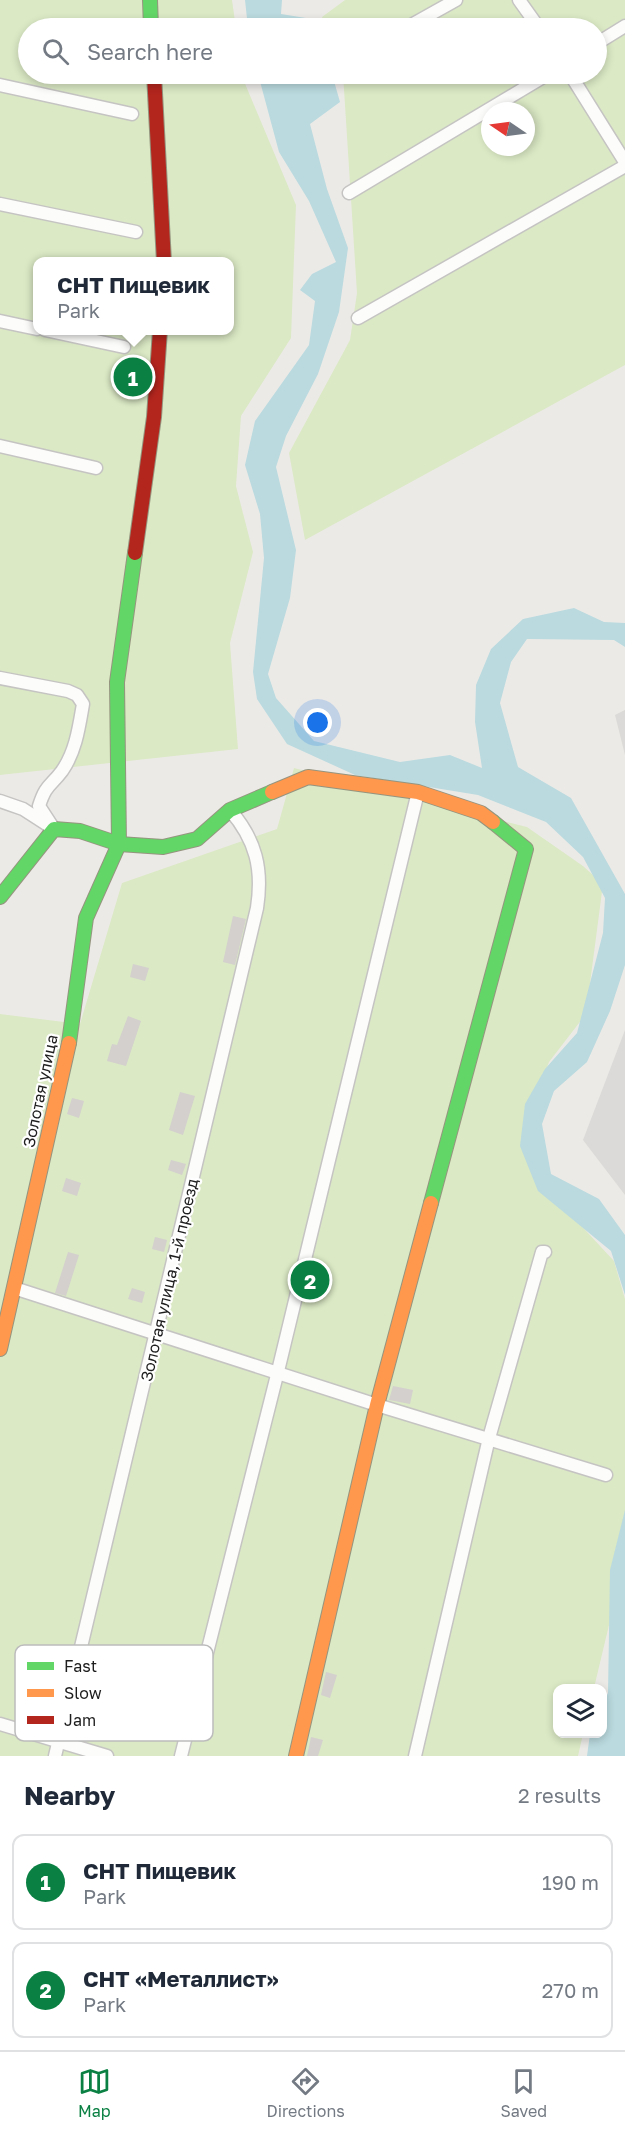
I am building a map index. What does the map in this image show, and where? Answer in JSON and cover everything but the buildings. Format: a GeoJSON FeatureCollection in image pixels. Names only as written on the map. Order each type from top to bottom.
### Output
{"type":"FeatureCollection","features":[{"type":"Feature","properties":{"kind":"street"},"geometry":{"type":"LineString","coordinates":[[150,0],[151,18]]}},
{"type":"Feature","properties":{"kind":"street"},"geometry":{"type":"LineString","coordinates":[[424,18],[456,0]]}},
{"type":"Feature","properties":{"kind":"street"},"geometry":{"type":"LineString","coordinates":[[519,0],[532,18]]}},
{"type":"Feature","properties":{"kind":"street"},"geometry":{"type":"LineString","coordinates":[[607,38],[625,26]]}},
{"type":"Feature","properties":{"kind":"street"},"geometry":{"type":"LineString","coordinates":[[155,84],[164,257]]}},
{"type":"Feature","properties":{"kind":"street"},"geometry":{"type":"LineString","coordinates":[[349,193],[531,84]]}},
{"type":"Feature","properties":{"kind":"street"},"geometry":{"type":"LineString","coordinates":[[358,318],[625,164],[576,84]]}},
{"type":"Feature","properties":{"kind":"street"},"geometry":{"type":"LineString","coordinates":[[0,85],[132,114]]}},
{"type":"Feature","properties":{"kind":"street"},"geometry":{"type":"LineString","coordinates":[[0,204],[136,232]]}},
{"type":"Feature","properties":{"kind":"street"},"geometry":{"type":"LineString","coordinates":[[0,321],[33,328]]}},
{"type":"Feature","properties":{"kind":"street"},"geometry":{"type":"LineString","coordinates":[[68,335],[124,347]]}},
{"type":"Feature","properties":{"kind":"street"},"geometry":{"type":"LineString","coordinates":[[118,844],[117,682],[154,417],[160,335]]}},
{"type":"Feature","properties":{"kind":"street"},"geometry":{"type":"LineString","coordinates":[[0,446],[96,468]]}},
{"type":"Feature","properties":{"kind":"street"},"geometry":{"type":"LineString","coordinates":[[0,678],[68,691],[77,695],[83,704],[78,740],[62,771],[45,787],[39,806],[54,829]]}},
{"type":"Feature","properties":{"kind":"street"},"geometry":{"type":"LineString","coordinates":[[0,801],[23,809],[54,829],[80,831],[118,844],[163,847],[197,839],[230,810],[308,777],[418,792],[481,813],[526,849],[377,1406],[296,1756]]}},
{"type":"Feature","properties":{"kind":"street"},"geometry":{"type":"LineString","coordinates":[[209,1645],[278,1371],[418,792]]}},
{"type":"Feature","properties":{"kind":"street","name":"Золотая улица, 1-й проезд"},"geometry":{"type":"LineString","coordinates":[[82,1645],[261,883],[260,867],[252,840],[230,810]]}},
{"type":"Feature","properties":{"kind":"street"},"geometry":{"type":"LineString","coordinates":[[0,897],[54,829]]}},
{"type":"Feature","properties":{"kind":"street","name":"Золотая улица"},"geometry":{"type":"LineString","coordinates":[[0,1349],[67,1057],[86,918],[118,844]]}},
{"type":"Feature","properties":{"kind":"street"},"geometry":{"type":"LineString","coordinates":[[415,1756],[489,1438],[542,1252],[545,1252]]}},
{"type":"Feature","properties":{"kind":"street"},"geometry":{"type":"LineString","coordinates":[[14,1288],[278,1371],[377,1406],[606,1475]]}},
{"type":"Feature","properties":{"kind":"street"},"geometry":{"type":"LineString","coordinates":[[0,1724],[15,1729]]}},
{"type":"Feature","properties":{"kind":"street"},"geometry":{"type":"LineString","coordinates":[[56,1741],[107,1756]]}},
{"type":"Feature","properties":{"kind":"street"},"geometry":{"type":"LineString","coordinates":[[181,1756],[185,1741]]}},
{"type":"Feature","properties":{"kind":"street","name":"Золотая улица, 1-й проезд"},"geometry":{"type":"LineString","coordinates":[[55,1756],[59,1742]]}},
{"type":"Feature","properties":{"kind":"shaded area"},"geometry":{"type":"Polygon","coordinates":[[[625,710],[625,755],[615,715],[625,710]]]}},
{"type":"Feature","properties":{"kind":"shaded area"},"geometry":{"type":"Polygon","coordinates":[[[625,1030],[625,1195],[583,1140],[625,1030]]]}},
{"type":"Feature","properties":{"kind":"green space"},"geometry":{"type":"Polygon","coordinates":[[[0,0],[232,0],[235,18],[18,18],[18,84],[245,84],[296,205],[291,338],[241,416],[236,486],[253,552],[230,643],[238,749],[0,775],[0,0]]]}},
{"type":"Feature","properties":{"kind":"green space"},"geometry":{"type":"Polygon","coordinates":[[[345,0],[625,0],[625,365],[305,540],[289,453],[350,340],[357,293],[344,84],[607,84],[607,18],[322,17],[345,0]]]}},
{"type":"Feature","properties":{"kind":"green space"},"geometry":{"type":"Polygon","coordinates":[[[294,768],[527,827],[583,866],[603,884],[586,1014],[549,1062],[525,1126],[562,1205],[614,1261],[625,1299],[625,1558],[595,1684],[553,1684],[553,1738],[582,1738],[578,1756],[0,1756],[0,1014],[80,1024],[122,883],[277,829],[294,768]]]}},
{"type":"Feature","properties":{"kind":"water"},"geometry":{"type":"Polygon","coordinates":[[[245,0],[282,0],[281,14],[306,18],[247,18],[245,0]]]}},
{"type":"Feature","properties":{"kind":"water"},"geometry":{"type":"Polygon","coordinates":[[[261,84],[335,84],[340,102],[310,124],[327,189],[348,248],[339,312],[318,374],[286,436],[276,467],[296,550],[290,598],[268,674],[276,698],[314,741],[400,762],[450,755],[482,768],[475,722],[476,685],[491,649],[523,619],[574,608],[604,622],[625,623],[625,647],[614,640],[527,639],[511,662],[500,703],[518,767],[571,798],[625,894],[625,965],[610,1011],[587,1062],[554,1091],[542,1124],[551,1174],[599,1199],[625,1235],[625,1295],[611,1251],[538,1191],[520,1146],[525,1104],[545,1069],[577,1033],[603,933],[605,898],[583,857],[546,822],[478,795],[355,775],[287,744],[257,699],[253,672],[264,558],[260,514],[245,465],[255,421],[309,345],[315,301],[300,290],[312,274],[336,262],[309,201],[279,152],[261,84]]]}},
{"type":"Feature","properties":{"kind":"water"},"geometry":{"type":"Polygon","coordinates":[[[625,1510],[625,1756],[587,1756],[589,1738],[607,1738],[610,1570],[625,1510]]]}},
{"type":"Feature","properties":{"kind":"traffic: fast"},"geometry":{"type":"LineString","coordinates":[[150,0],[151,18]]}},
{"type":"Feature","properties":{"kind":"traffic: fast"},"geometry":{"type":"LineString","coordinates":[[69,1043],[86,918],[119,844],[117,682],[135,553]]}},
{"type":"Feature","properties":{"kind":"traffic: fast"},"geometry":{"type":"LineString","coordinates":[[0,897],[54,829],[80,831],[119,844],[163,847],[197,839],[230,810],[272,792]]}},
{"type":"Feature","properties":{"kind":"traffic: fast"},"geometry":{"type":"LineString","coordinates":[[431,1203],[526,849],[493,822]]}},
{"type":"Feature","properties":{"kind":"traffic: slow"},"geometry":{"type":"LineString","coordinates":[[272,792],[308,777],[418,792],[481,813],[493,822]]}},
{"type":"Feature","properties":{"kind":"traffic: slow"},"geometry":{"type":"LineString","coordinates":[[0,1349],[69,1043]]}},
{"type":"Feature","properties":{"kind":"traffic: slow"},"geometry":{"type":"LineString","coordinates":[[296,1756],[377,1405],[431,1203]]}},
{"type":"Feature","properties":{"kind":"traffic: jam"},"geometry":{"type":"LineString","coordinates":[[155,84],[164,257]]}},
{"type":"Feature","properties":{"kind":"traffic: jam"},"geometry":{"type":"LineString","coordinates":[[135,553],[154,417],[160,335]]}},
{"type":"Feature","properties":{"kind":"place","name":"СНТ Пищевик"},"geometry":{"type":"Point","coordinates":[133,377]}},
{"type":"Feature","properties":{"kind":"place","name":"СНТ «Металлист»"},"geometry":{"type":"Point","coordinates":[310,1280]}}]}
